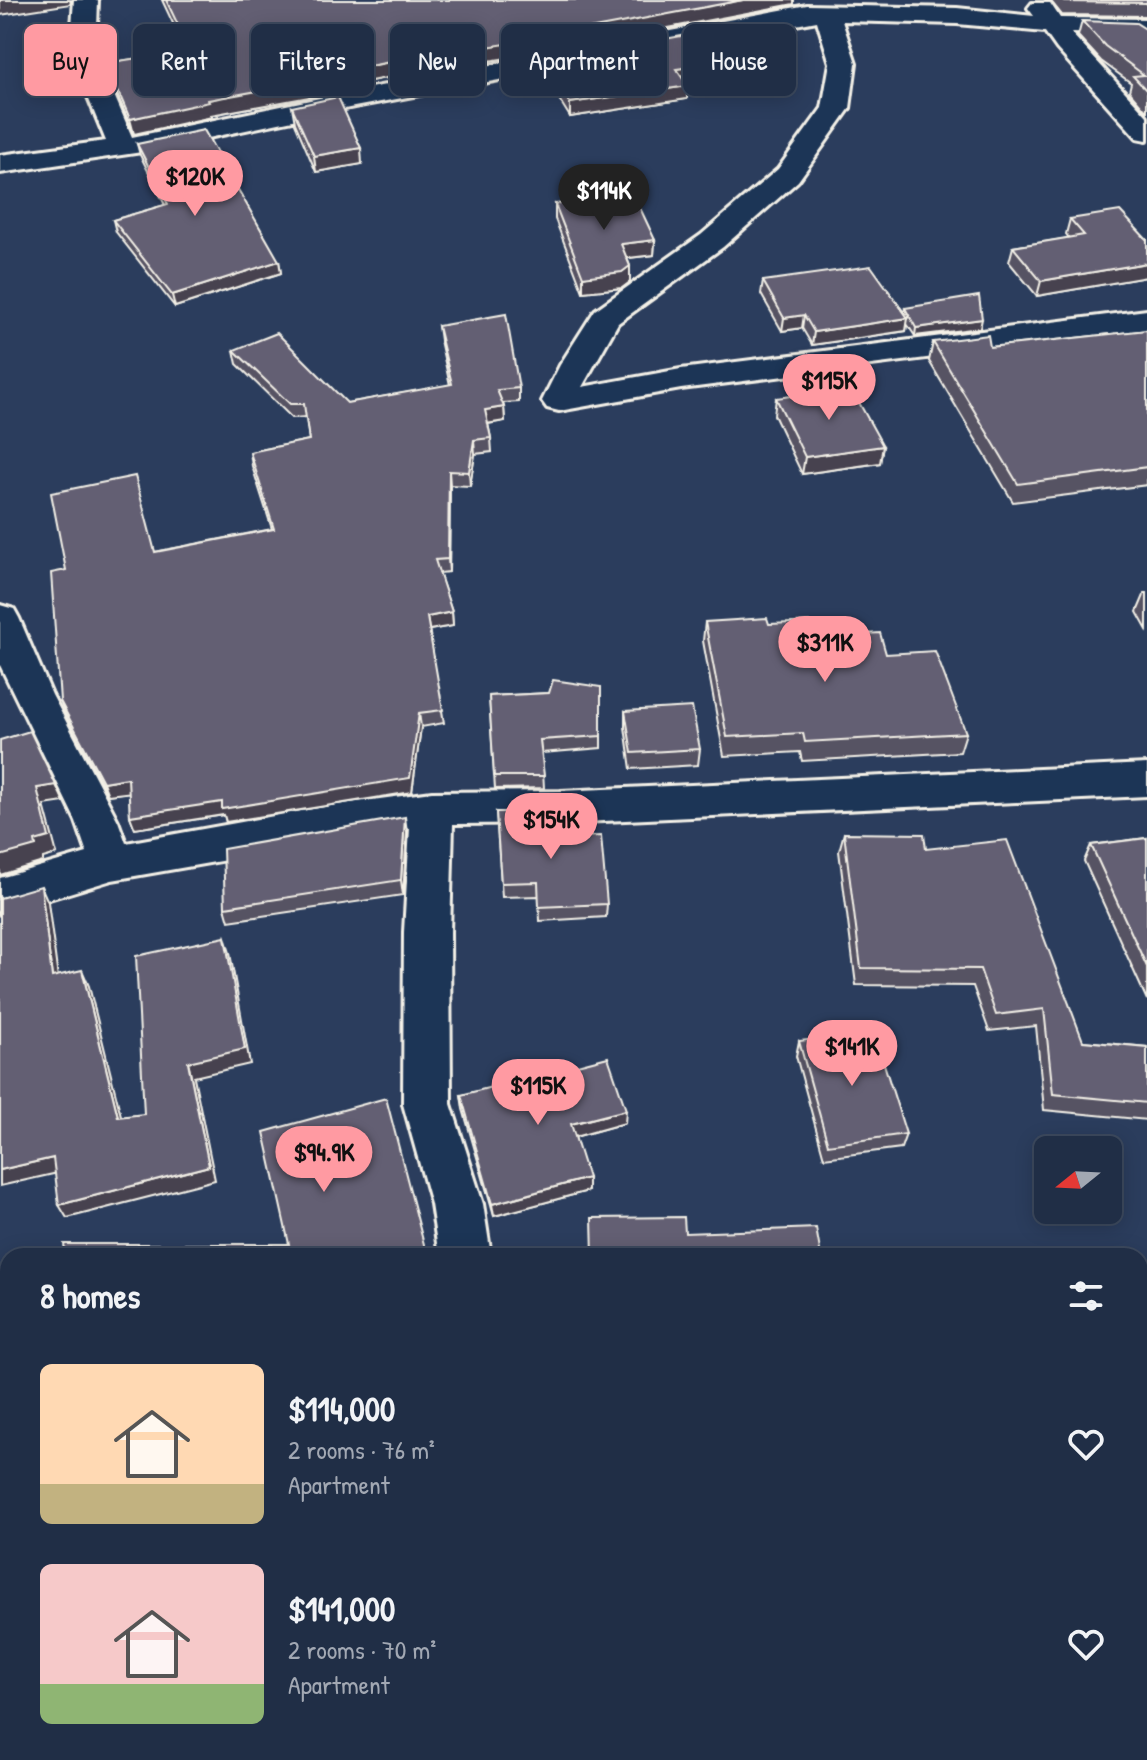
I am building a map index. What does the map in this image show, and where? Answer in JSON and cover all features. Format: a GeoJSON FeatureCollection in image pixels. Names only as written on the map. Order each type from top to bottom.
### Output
{"type":"FeatureCollection","features":[{"type":"Feature","properties":{"kind":"street"},"geometry":{"type":"LineString","coordinates":[[1034,0],[1066,44],[1147,132]]}},
{"type":"Feature","properties":{"kind":"street"},"geometry":{"type":"LineString","coordinates":[[95,2],[83,53],[122,145]]}},
{"type":"Feature","properties":{"kind":"street"},"geometry":{"type":"LineString","coordinates":[[813,9],[828,24],[843,63],[836,108],[788,175],[712,241],[606,317],[576,365],[559,401],[681,379],[1147,320]]}},
{"type":"Feature","properties":{"kind":"street"},"geometry":{"type":"LineString","coordinates":[[0,164],[142,144],[813,9],[957,16],[1054,25],[1147,27]]}},
{"type":"Feature","properties":{"kind":"street"},"geometry":{"type":"LineString","coordinates":[[0,618],[32,695],[97,821],[112,863]]}},
{"type":"Feature","properties":{"kind":"street"},"geometry":{"type":"LineString","coordinates":[[0,896],[112,863],[335,822],[432,808],[560,807],[1147,780]]}},
{"type":"Feature","properties":{"kind":"street"},"geometry":{"type":"LineString","coordinates":[[432,808],[427,932],[427,1104],[457,1204],[464,1248]]}},
{"type":"Feature","properties":{"kind":"building"},"geometry":{"type":"Polygon","coordinates":[[[166,0],[743,0],[615,24],[501,24],[501,45],[485,47],[485,24],[390,24],[390,62],[374,65],[374,24],[251,24],[251,92],[235,95],[235,24],[178,24],[166,0]]]}},
{"type":"Feature","properties":{"kind":"building"},"geometry":{"type":"Polygon","coordinates":[[[1063,0],[1147,0],[1147,3],[1065,2],[1063,0]]]}},
{"type":"Feature","properties":{"kind":"building"},"geometry":{"type":"Polygon","coordinates":[[[1082,21],[1136,23],[1147,30],[1147,91],[1133,76],[1144,75],[1105,46],[1082,21]]]}},
{"type":"Feature","properties":{"kind":"building"},"geometry":{"type":"Polygon","coordinates":[[[683,36],[683,68],[676,69],[683,79],[683,87],[667,89],[667,39],[683,36]]]}},
{"type":"Feature","properties":{"kind":"building"},"geometry":{"type":"Polygon","coordinates":[[[133,59],[133,96],[230,96],[130,119],[117,89],[117,61],[133,59]]]}},
{"type":"Feature","properties":{"kind":"building"},"geometry":{"type":"Polygon","coordinates":[[[566,96],[619,96],[570,103],[566,96]]]}},
{"type":"Feature","properties":{"kind":"building"},"geometry":{"type":"Polygon","coordinates":[[[338,97],[361,148],[314,156],[292,107],[338,97]]]}},
{"type":"Feature","properties":{"kind":"building"},"geometry":{"type":"Polygon","coordinates":[[[204,130],[279,261],[172,295],[113,220],[168,204],[137,144],[204,130]]]}},
{"type":"Feature","properties":{"kind":"building"},"geometry":{"type":"Polygon","coordinates":[[[633,193],[655,240],[621,244],[630,266],[622,272],[583,277],[555,204],[633,193]]]}},
{"type":"Feature","properties":{"kind":"building"},"geometry":{"type":"Polygon","coordinates":[[[1120,211],[1147,240],[1147,263],[1041,281],[1013,247],[1084,235],[1070,219],[1120,211]]]}},
{"type":"Feature","properties":{"kind":"building"},"geometry":{"type":"Polygon","coordinates":[[[871,266],[908,318],[814,332],[804,315],[784,318],[763,281],[871,266]]]}},
{"type":"Feature","properties":{"kind":"building"},"geometry":{"type":"Polygon","coordinates":[[[979,296],[982,319],[916,328],[905,308],[979,296]]]}},
{"type":"Feature","properties":{"kind":"building"},"geometry":{"type":"Polygon","coordinates":[[[506,314],[519,388],[497,390],[504,407],[485,410],[491,438],[474,440],[469,472],[449,471],[448,559],[435,560],[452,612],[427,617],[443,710],[419,713],[410,778],[222,809],[222,802],[130,816],[128,778],[103,782],[60,701],[51,573],[66,570],[51,493],[135,476],[155,552],[274,529],[250,452],[309,440],[304,404],[290,404],[234,350],[277,333],[347,403],[452,384],[438,326],[506,314]]]}},
{"type":"Feature","properties":{"kind":"building"},"geometry":{"type":"Polygon","coordinates":[[[1147,330],[1147,467],[1018,484],[933,342],[988,335],[990,347],[1147,330]]]}},
{"type":"Feature","properties":{"kind":"building"},"geometry":{"type":"Polygon","coordinates":[[[851,388],[883,446],[805,457],[776,398],[851,388]]]}},
{"type":"Feature","properties":{"kind":"building"},"geometry":{"type":"Polygon","coordinates":[[[767,618],[769,624],[816,622],[820,637],[880,633],[886,654],[935,651],[966,733],[805,742],[803,733],[727,737],[705,622],[767,618]]]}},
{"type":"Feature","properties":{"kind":"building"},"geometry":{"type":"Polygon","coordinates":[[[553,680],[601,687],[601,736],[540,740],[544,776],[494,776],[489,696],[549,693],[553,680]]]}},
{"type":"Feature","properties":{"kind":"building"},"geometry":{"type":"Polygon","coordinates":[[[692,707],[700,749],[632,753],[625,711],[692,707]]]}},
{"type":"Feature","properties":{"kind":"building"},"geometry":{"type":"Polygon","coordinates":[[[30,731],[56,785],[37,788],[49,837],[35,841],[36,846],[0,856],[0,740],[30,731]]]}},
{"type":"Feature","properties":{"kind":"building"},"geometry":{"type":"Polygon","coordinates":[[[496,812],[548,812],[551,838],[601,836],[607,904],[539,907],[538,882],[501,883],[496,812]]]}},
{"type":"Feature","properties":{"kind":"building"},"geometry":{"type":"Polygon","coordinates":[[[405,817],[401,880],[225,907],[223,849],[405,817]]]}},
{"type":"Feature","properties":{"kind":"building"},"geometry":{"type":"Polygon","coordinates":[[[844,833],[924,834],[926,849],[1007,840],[1083,1041],[1147,1047],[1147,1103],[1053,1094],[1044,1009],[996,1015],[980,969],[861,968],[844,833]]]}},
{"type":"Feature","properties":{"kind":"building"},"geometry":{"type":"Polygon","coordinates":[[[1147,838],[1147,967],[1091,845],[1147,838]]]}},
{"type":"Feature","properties":{"kind":"building"},"geometry":{"type":"Polygon","coordinates":[[[41,886],[52,977],[82,970],[118,1117],[144,1114],[136,956],[225,937],[245,1049],[188,1062],[209,1166],[59,1205],[53,1158],[0,1170],[0,898],[41,886]]]}},
{"type":"Feature","properties":{"kind":"building"},"geometry":{"type":"Polygon","coordinates":[[[874,1032],[906,1134],[828,1145],[799,1041],[874,1032]]]}},
{"type":"Feature","properties":{"kind":"building"},"geometry":{"type":"Polygon","coordinates":[[[608,1057],[626,1110],[571,1124],[588,1178],[492,1204],[461,1095],[608,1057]]]}},
{"type":"Feature","properties":{"kind":"building"},"geometry":{"type":"Polygon","coordinates":[[[386,1098],[425,1248],[65,1248],[64,1244],[289,1244],[264,1132],[386,1098]]]}},
{"type":"Feature","properties":{"kind":"building"},"geometry":{"type":"Polygon","coordinates":[[[684,1217],[685,1233],[816,1228],[820,1248],[593,1248],[592,1218],[684,1217]]]}}]}
